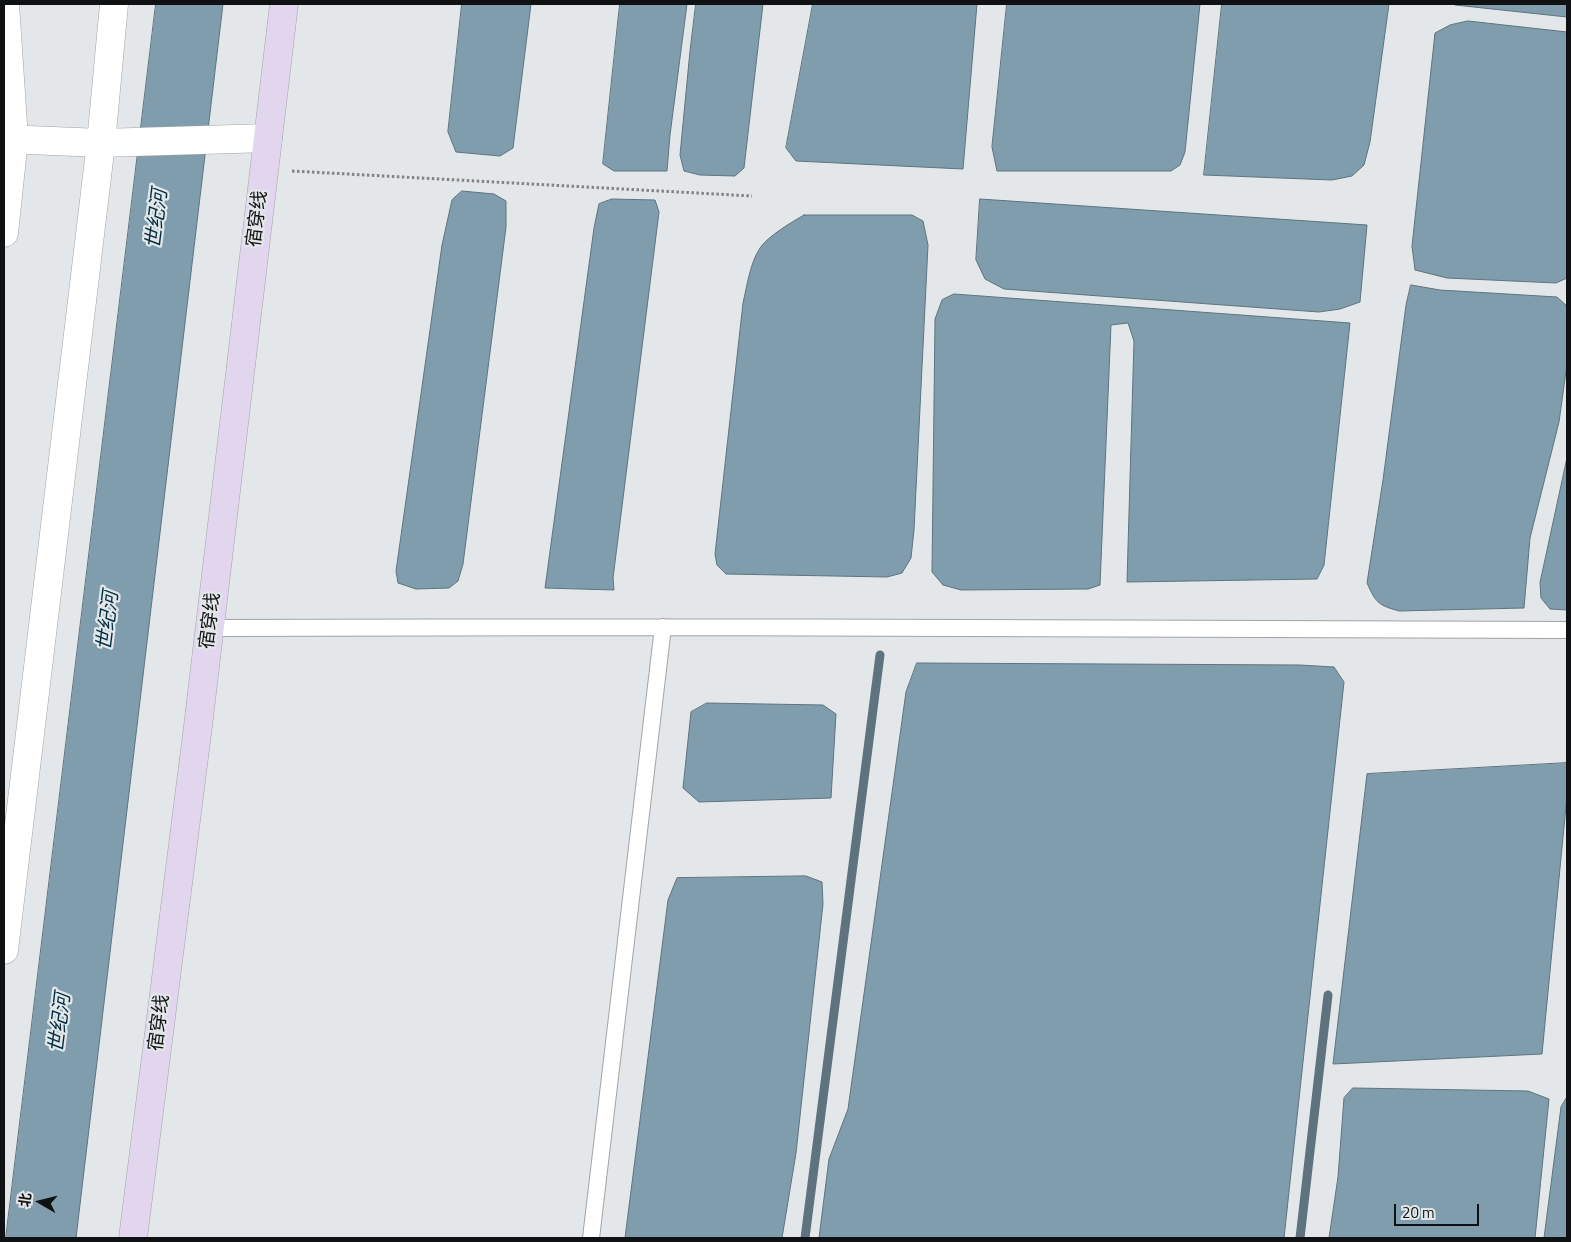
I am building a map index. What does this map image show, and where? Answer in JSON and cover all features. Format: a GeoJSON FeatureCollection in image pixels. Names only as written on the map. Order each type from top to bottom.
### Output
{"type":"FeatureCollection","features":[{"type":"Feature","properties":{"kind":"main road","name":"宿穿线"},"geometry":{"type":"LineString","coordinates":[[133,1238],[210,628],[284,4]]}},
{"type":"Feature","properties":{"kind":"street"},"geometry":{"type":"LineString","coordinates":[[4,233],[9,139],[5,4]]}},
{"type":"Feature","properties":{"kind":"street"},"geometry":{"type":"LineString","coordinates":[[4,950],[101,143],[114,4]]}},
{"type":"Feature","properties":{"kind":"street"},"geometry":{"type":"LineString","coordinates":[[9,139],[101,143],[268,138]]}},
{"type":"Feature","properties":{"kind":"lane"},"geometry":{"type":"LineString","coordinates":[[210,628],[663,627],[1567,630]]}},
{"type":"Feature","properties":{"kind":"lane"},"geometry":{"type":"LineString","coordinates":[[591,1238],[663,627]]}},
{"type":"Feature","properties":{"kind":"path"},"geometry":{"type":"LineString","coordinates":[[264,169],[752,196]]}},
{"type":"Feature","properties":{"kind":"water","name":"世纪河"},"geometry":{"type":"Polygon","coordinates":[[[156,4],[223,4],[76,1238],[6,1238],[156,4]]]}},
{"type":"Feature","properties":{"kind":"water"},"geometry":{"type":"Polygon","coordinates":[[[462,4],[531,4],[513,148],[500,156],[456,152],[448,132],[462,4]]]}},
{"type":"Feature","properties":{"kind":"water"},"geometry":{"type":"Polygon","coordinates":[[[620,4],[687,4],[667,171],[614,171],[603,164],[620,4]]]}},
{"type":"Feature","properties":{"kind":"water"},"geometry":{"type":"Polygon","coordinates":[[[696,4],[763,4],[744,168],[735,176],[700,175],[684,171],[680,155],[696,4]]]}},
{"type":"Feature","properties":{"kind":"water"},"geometry":{"type":"Polygon","coordinates":[[[813,4],[977,4],[963,169],[796,161],[786,148],[813,4]]]}},
{"type":"Feature","properties":{"kind":"water"},"geometry":{"type":"Polygon","coordinates":[[[1007,4],[1200,4],[1185,152],[1180,165],[1171,171],[997,171],[992,147],[1007,4]]]}},
{"type":"Feature","properties":{"kind":"water"},"geometry":{"type":"Polygon","coordinates":[[[1222,4],[1389,4],[1370,142],[1364,165],[1352,176],[1332,180],[1204,175],[1222,4]]]}},
{"type":"Feature","properties":{"kind":"water"},"geometry":{"type":"Polygon","coordinates":[[[1567,4],[1567,17],[1455,5],[1567,4]]]}},
{"type":"Feature","properties":{"kind":"water"},"geometry":{"type":"Polygon","coordinates":[[[1468,21],[1567,32],[1567,278],[1556,283],[1447,278],[1415,270],[1412,246],[1435,33],[1450,25],[1468,21]]]}},
{"type":"Feature","properties":{"kind":"water"},"geometry":{"type":"Polygon","coordinates":[[[462,191],[494,194],[506,201],[506,227],[463,564],[458,581],[449,588],[416,589],[398,583],[396,571],[442,245],[452,200],[462,191]]]}},
{"type":"Feature","properties":{"kind":"water"},"geometry":{"type":"Polygon","coordinates":[[[612,199],[655,200],[659,212],[613,578],[614,590],[545,588],[594,228],[599,204],[612,199]]]}},
{"type":"Feature","properties":{"kind":"water"},"geometry":{"type":"Polygon","coordinates":[[[980,199],[1367,225],[1360,302],[1340,309],[1319,312],[1004,289],[985,279],[976,260],[980,199]]]}},
{"type":"Feature","properties":{"kind":"water"},"geometry":{"type":"Polygon","coordinates":[[[804,215],[912,215],[923,221],[928,245],[914,530],[911,558],[902,573],[887,577],[726,574],[717,565],[715,554],[743,303],[749,275],[757,254],[764,243],[804,215]]]}},
{"type":"Feature","properties":{"kind":"water"},"geometry":{"type":"Polygon","coordinates":[[[1411,285],[1440,290],[1557,297],[1567,306],[1567,364],[1559,422],[1530,538],[1524,608],[1399,611],[1378,602],[1367,583],[1383,480],[1406,305],[1411,285]]]}},
{"type":"Feature","properties":{"kind":"water"},"geometry":{"type":"Polygon","coordinates":[[[954,294],[1350,323],[1324,565],[1317,579],[1127,582],[1134,341],[1128,323],[1111,325],[1100,585],[1088,589],[961,590],[943,585],[932,572],[935,319],[942,300],[954,294]]]}},
{"type":"Feature","properties":{"kind":"water"},"geometry":{"type":"Polygon","coordinates":[[[1567,458],[1567,610],[1550,609],[1541,598],[1540,583],[1567,458]]]}},
{"type":"Feature","properties":{"kind":"water"},"geometry":{"type":"Polygon","coordinates":[[[917,663],[1300,665],[1334,667],[1344,682],[1284,1238],[819,1238],[829,1159],[848,1109],[906,692],[917,663]]]}},
{"type":"Feature","properties":{"kind":"water"},"geometry":{"type":"Polygon","coordinates":[[[707,703],[823,705],[836,714],[831,798],[699,802],[683,788],[691,712],[707,703]]]}},
{"type":"Feature","properties":{"kind":"water"},"geometry":{"type":"Polygon","coordinates":[[[1567,763],[1567,796],[1542,1054],[1333,1064],[1367,774],[1567,763]]]}},
{"type":"Feature","properties":{"kind":"water"},"geometry":{"type":"Polygon","coordinates":[[[806,876],[822,882],[823,904],[796,1153],[782,1238],[625,1238],[668,900],[677,878],[806,876]]]}},
{"type":"Feature","properties":{"kind":"water"},"geometry":{"type":"Polygon","coordinates":[[[1353,1088],[1528,1091],[1549,1099],[1535,1238],[1329,1238],[1338,1177],[1344,1098],[1353,1088]]]}},
{"type":"Feature","properties":{"kind":"water"},"geometry":{"type":"Polygon","coordinates":[[[1567,1097],[1567,1238],[1544,1238],[1561,1107],[1567,1097]]]}},
{"type":"Feature","properties":{"kind":"waterway"},"geometry":{"type":"LineString","coordinates":[[805,1238],[880,655]]}},
{"type":"Feature","properties":{"kind":"waterway"},"geometry":{"type":"LineString","coordinates":[[1300,1238],[1328,995]]}}]}
